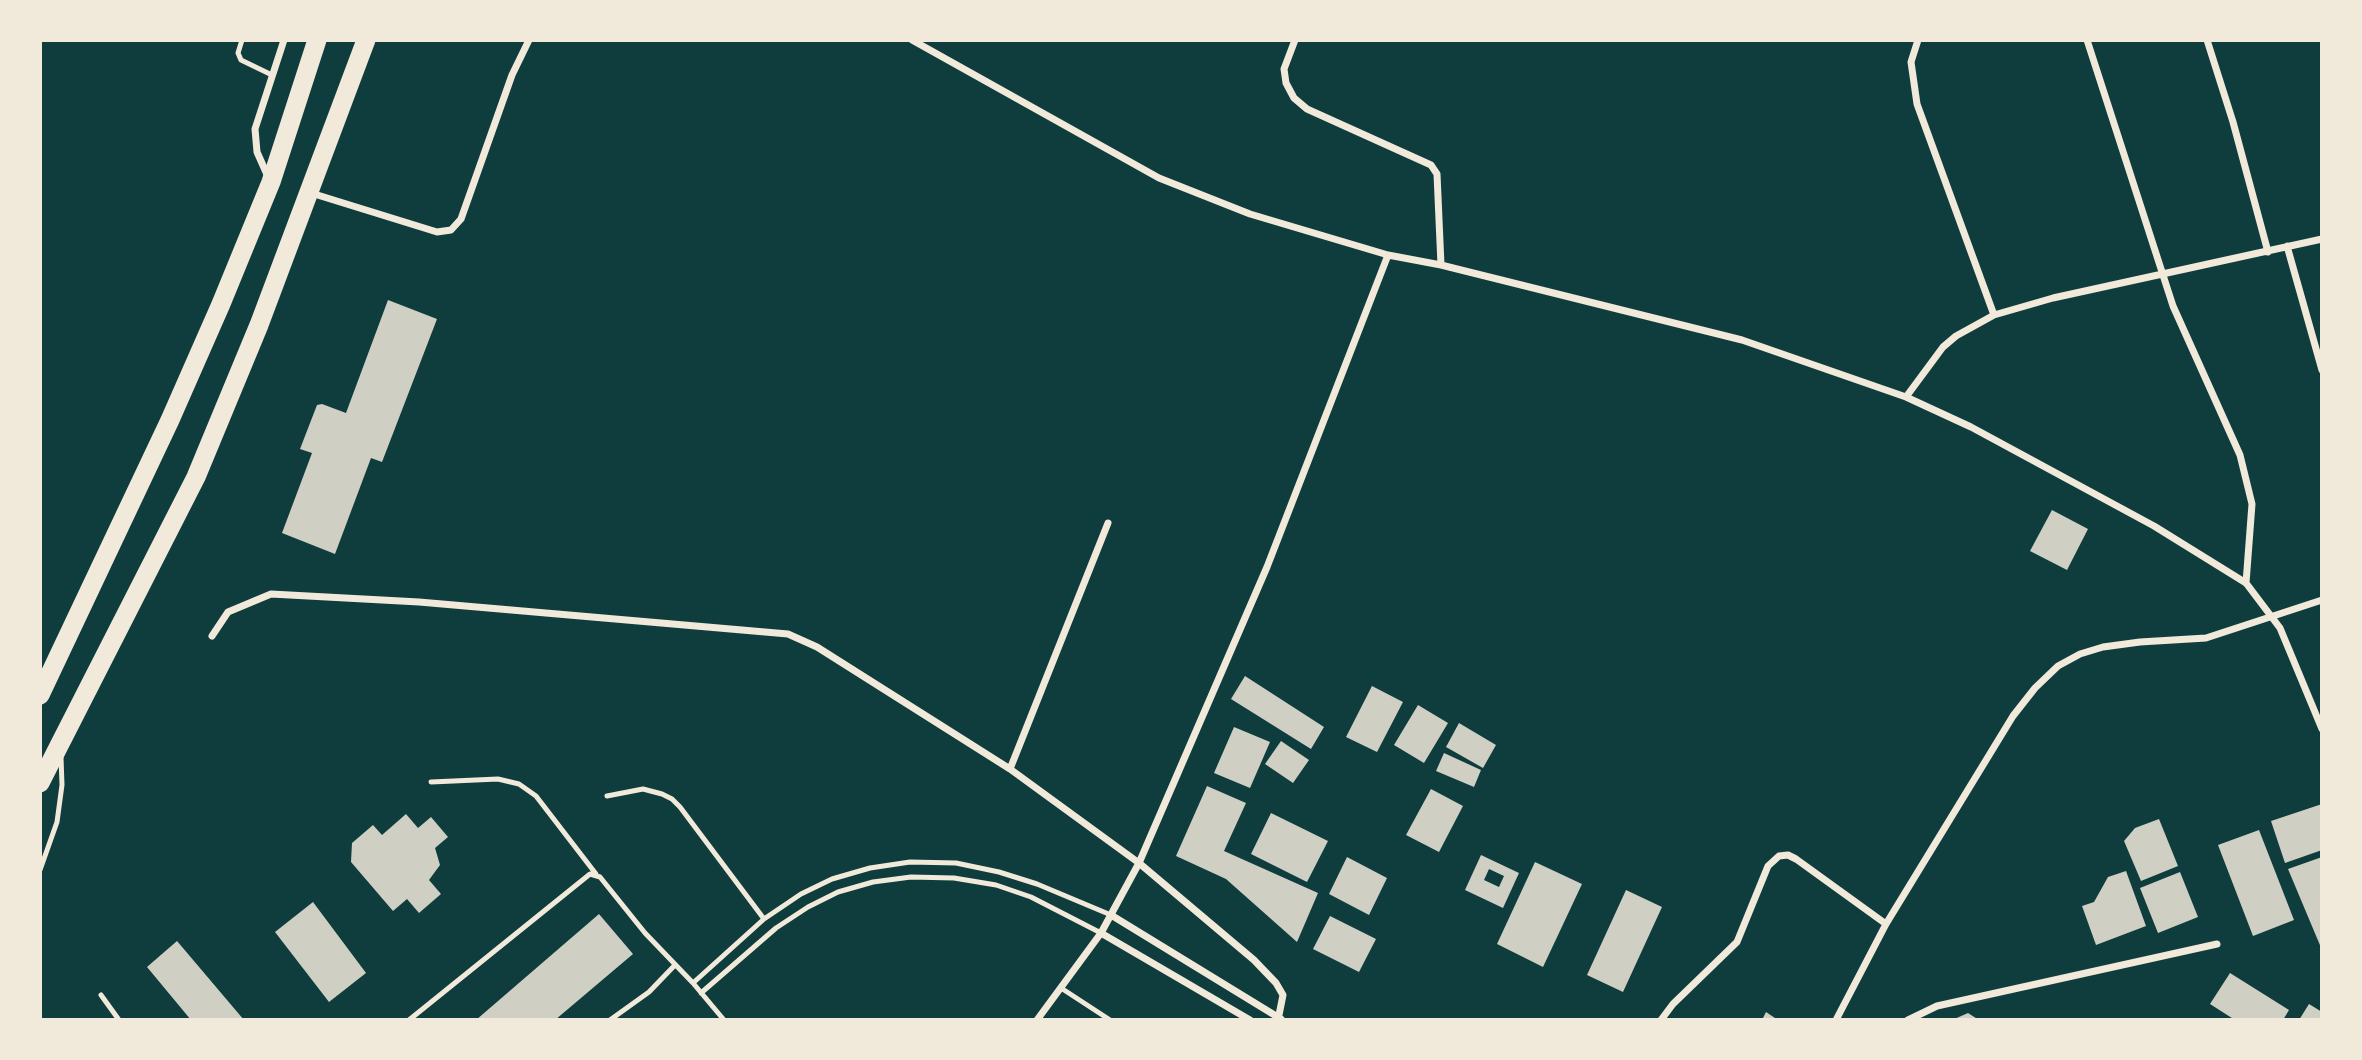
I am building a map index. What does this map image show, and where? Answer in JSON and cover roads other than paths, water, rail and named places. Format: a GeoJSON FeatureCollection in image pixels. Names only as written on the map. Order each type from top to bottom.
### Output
{"type":"FeatureCollection","features":[{"type":"Feature","properties":{"kind":"highway"},"geometry":{"type":"LineString","coordinates":[[40,695],[170,420],[271,182],[317,40]]}},
{"type":"Feature","properties":{"kind":"highway"},"geometry":{"type":"LineString","coordinates":[[40,783],[195,477],[259,325],[366,40]]}},
{"type":"Feature","properties":{"kind":"street"},"geometry":{"type":"LineString","coordinates":[[271,182],[259,160],[254,137],[284,40]]}},
{"type":"Feature","properties":{"kind":"street"},"geometry":{"type":"LineString","coordinates":[[309,192],[437,232],[451,230],[461,219],[512,75],[529,40]]}},
{"type":"Feature","properties":{"kind":"street"},"geometry":{"type":"LineString","coordinates":[[912,40],[1159,178],[1250,214],[1388,255],[1441,265],[1742,340],[1906,397],[2034,459],[2154,526],[2246,583],[2273,616],[2322,729]]}},
{"type":"Feature","properties":{"kind":"street"},"geometry":{"type":"LineString","coordinates":[[1295,40],[1284,69],[1286,83],[1294,98],[1307,109],[1432,165],[1437,174],[1441,265]]}},
{"type":"Feature","properties":{"kind":"street"},"geometry":{"type":"LineString","coordinates":[[1918,40],[1911,62],[1917,104],[1994,315]]}},
{"type":"Feature","properties":{"kind":"street"},"geometry":{"type":"LineString","coordinates":[[2087,40],[2162,274],[2189,346],[2240,455],[2252,504],[2246,583]]}},
{"type":"Feature","properties":{"kind":"street"},"geometry":{"type":"LineString","coordinates":[[2207,40],[2233,122],[2268,252]]}},
{"type":"Feature","properties":{"kind":"street"},"geometry":{"type":"LineString","coordinates":[[1906,397],[1943,347],[1956,336],[1994,315],[2023,305],[2322,239]]}},
{"type":"Feature","properties":{"kind":"street"},"geometry":{"type":"LineString","coordinates":[[2287,246],[2322,370]]}},
{"type":"Feature","properties":{"kind":"street"},"geometry":{"type":"LineString","coordinates":[[1037,1020],[1101,933],[1139,863],[1267,567],[1388,255]]}},
{"type":"Feature","properties":{"kind":"street"},"geometry":{"type":"LineString","coordinates":[[1010,769],[1108,523]]}},
{"type":"Feature","properties":{"kind":"street"},"geometry":{"type":"LineString","coordinates":[[212,636],[228,612],[271,594],[419,602],[788,634],[817,647],[1010,769],[1139,863],[1276,983],[1283,995],[1279,1019],[1111,915]]}},
{"type":"Feature","properties":{"kind":"street"},"geometry":{"type":"LineString","coordinates":[[1836,1020],[1886,924],[2013,716],[2035,688],[2058,666],[2080,654],[2102,647],[2206,638],[2322,600]]}},
{"type":"Feature","properties":{"kind":"street"},"geometry":{"type":"LineString","coordinates":[[1661,1020],[1673,1004],[1737,942],[1768,866],[1779,856],[1788,855],[1796,859],[1886,924]]}},
{"type":"Feature","properties":{"kind":"street"},"geometry":{"type":"LineString","coordinates":[[1101,933],[1250,1020]]}},
{"type":"Feature","properties":{"kind":"street"},"geometry":{"type":"LineString","coordinates":[[1908,1020],[1937,1006],[2217,944]]}},
{"type":"Feature","properties":{"kind":"lane"},"geometry":{"type":"LineString","coordinates":[[242,40],[238,53],[241,61],[272,75]]}},
{"type":"Feature","properties":{"kind":"lane"},"geometry":{"type":"LineString","coordinates":[[40,870],[52,840],[60,804],[60,748]]}},
{"type":"Feature","properties":{"kind":"lane"},"geometry":{"type":"LineString","coordinates":[[431,782],[498,779],[519,784],[536,796],[596,874],[724,1020]]}},
{"type":"Feature","properties":{"kind":"lane"},"geometry":{"type":"LineString","coordinates":[[607,796],[643,789],[672,799],[764,919]]}},
{"type":"Feature","properties":{"kind":"lane"},"geometry":{"type":"LineString","coordinates":[[693,983],[764,919],[801,894],[832,879],[870,868],[910,862],[956,863],[1037,884],[1111,915]]}},
{"type":"Feature","properties":{"kind":"lane"},"geometry":{"type":"LineString","coordinates":[[409,1020],[583,878],[596,874]]}},
{"type":"Feature","properties":{"kind":"lane"},"geometry":{"type":"LineString","coordinates":[[701,993],[776,928],[808,907],[838,892],[873,882],[911,877],[954,878],[996,885],[1031,897],[1101,933]]}},
{"type":"Feature","properties":{"kind":"lane"},"geometry":{"type":"LineString","coordinates":[[610,1020],[649,992],[675,965]]}},
{"type":"Feature","properties":{"kind":"lane"},"geometry":{"type":"LineString","coordinates":[[1061,988],[1110,1020]]}},
{"type":"Feature","properties":{"kind":"lane"},"geometry":{"type":"LineString","coordinates":[[101,995],[119,1020]]}}]}
